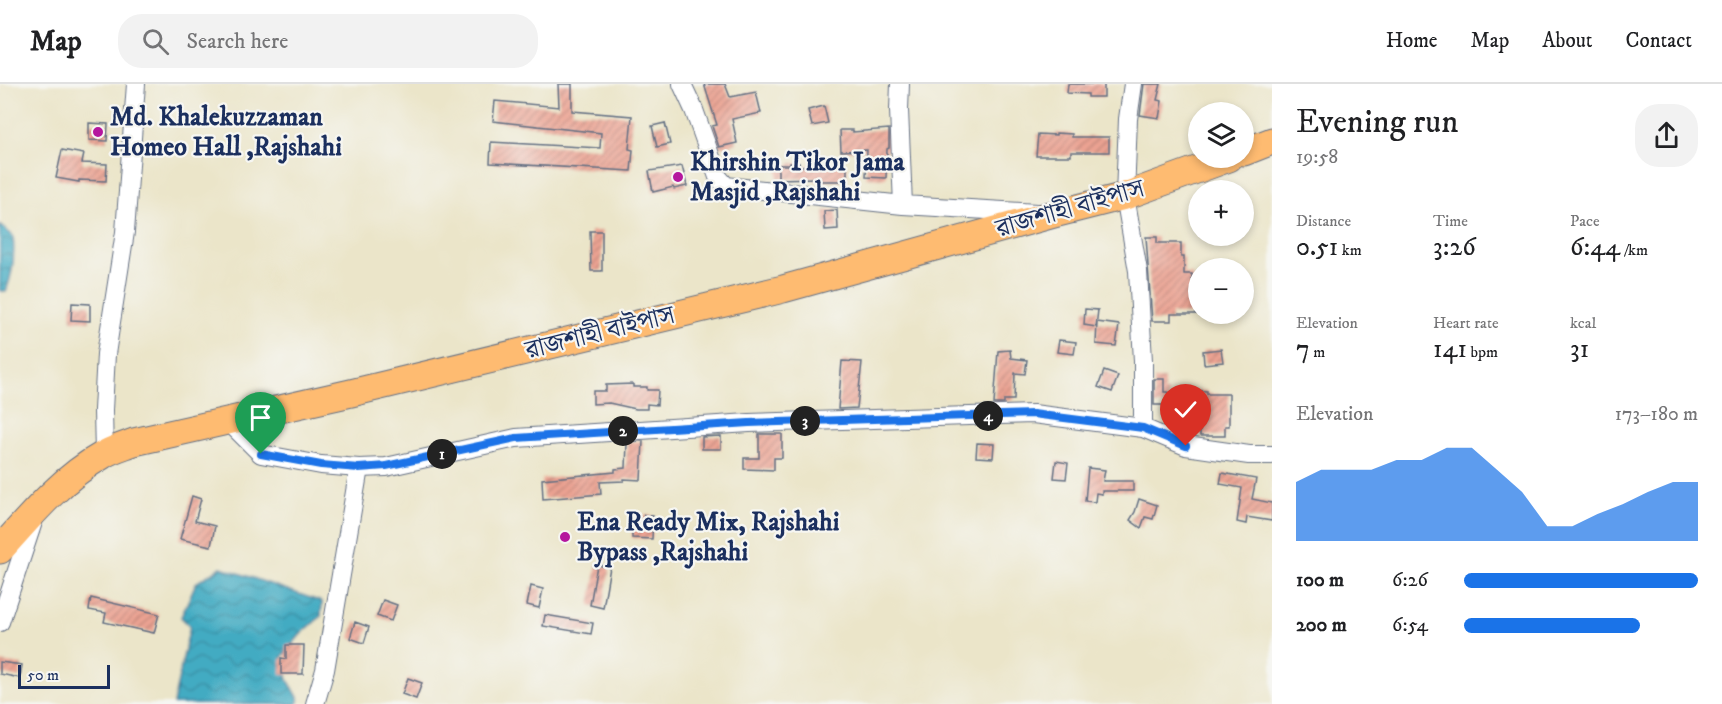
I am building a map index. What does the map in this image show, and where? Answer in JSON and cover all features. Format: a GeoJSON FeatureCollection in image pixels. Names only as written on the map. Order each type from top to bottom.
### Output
{"type":"FeatureCollection","features":[{"type":"Feature","properties":{"kind":"highway"},"geometry":{"type":"LineString","coordinates":[[1254,148],[1272,141]]}},
{"type":"Feature","properties":{"kind":"highway","name":"রাজশাহী বাইপাস"},"geometry":{"type":"LineString","coordinates":[[0,550],[70,477],[104,454],[134,442],[783,289],[1125,196],[1202,168]]}},
{"type":"Feature","properties":{"kind":"street"},"geometry":{"type":"LineString","coordinates":[[104,454],[103,410],[106,354],[125,232],[136,84]]}},
{"type":"Feature","properties":{"kind":"street"},"geometry":{"type":"LineString","coordinates":[[682,84],[694,110],[718,177],[726,186],[903,205],[1054,214]]}},
{"type":"Feature","properties":{"kind":"street"},"geometry":{"type":"LineString","coordinates":[[900,84],[903,205]]}},
{"type":"Feature","properties":{"kind":"street"},"geometry":{"type":"LineString","coordinates":[[1133,84],[1128,119],[1125,196],[1138,271],[1143,361],[1143,428]]}},
{"type":"Feature","properties":{"kind":"street"},"geometry":{"type":"LineString","coordinates":[[228,421],[261,454],[321,465],[359,468],[386,466],[516,438],[749,423],[1033,414],[1143,428],[1186,446],[1249,455],[1272,455]]}},
{"type":"Feature","properties":{"kind":"street"},"geometry":{"type":"LineString","coordinates":[[315,704],[325,670],[359,468]]}},
{"type":"Feature","properties":{"kind":"street"},"geometry":{"type":"LineString","coordinates":[[0,622],[38,508]]}},
{"type":"Feature","properties":{"kind":"water"},"geometry":{"type":"Polygon","coordinates":[[[0,225],[13,236],[13,264],[6,291],[0,291],[0,225]]]}},
{"type":"Feature","properties":{"kind":"water"},"geometry":{"type":"Polygon","coordinates":[[[221,567],[322,602],[321,616],[300,635],[282,657],[288,680],[299,699],[297,704],[173,704],[190,626],[181,617],[196,583],[221,567]]]}},
{"type":"Feature","properties":{"kind":"building"},"geometry":{"type":"Polygon","coordinates":[[[558,84],[572,84],[572,111],[632,116],[629,149],[633,150],[631,171],[490,163],[491,142],[600,148],[601,133],[493,121],[495,101],[559,107],[558,84]]]}},
{"type":"Feature","properties":{"kind":"building"},"geometry":{"type":"Polygon","coordinates":[[[704,84],[725,84],[730,97],[756,92],[761,113],[732,119],[737,143],[719,147],[712,126],[717,125],[704,84]]]}},
{"type":"Feature","properties":{"kind":"building"},"geometry":{"type":"Polygon","coordinates":[[[1068,84],[1104,84],[1104,97],[1067,93],[1068,84]]]}},
{"type":"Feature","properties":{"kind":"building"},"geometry":{"type":"Polygon","coordinates":[[[1144,84],[1161,84],[1157,100],[1162,101],[1159,118],[1140,115],[1144,84]]]}},
{"type":"Feature","properties":{"kind":"building"},"geometry":{"type":"Polygon","coordinates":[[[824,106],[828,123],[812,126],[808,110],[824,106]]]}},
{"type":"Feature","properties":{"kind":"building","name":"Md. Khalekuzzaman Homeo Hall ,Rajshahi"},"geometry":{"type":"Polygon","coordinates":[[[89,123],[108,124],[107,141],[89,140],[89,123]]]}},
{"type":"Feature","properties":{"kind":"building"},"geometry":{"type":"Polygon","coordinates":[[[665,123],[670,144],[657,147],[652,126],[665,123]]]}},
{"type":"Feature","properties":{"kind":"building"},"geometry":{"type":"Polygon","coordinates":[[[889,129],[886,178],[866,177],[867,150],[841,151],[840,130],[853,130],[853,132],[889,129]]]}},
{"type":"Feature","properties":{"kind":"building"},"geometry":{"type":"Polygon","coordinates":[[[1056,133],[1072,134],[1072,137],[1109,137],[1109,152],[1071,152],[1071,156],[1036,156],[1038,134],[1056,135],[1056,133]]]}},
{"type":"Feature","properties":{"kind":"building"},"geometry":{"type":"Polygon","coordinates":[[[62,150],[84,154],[82,163],[107,164],[106,181],[79,180],[79,182],[56,178],[62,150]]]}},
{"type":"Feature","properties":{"kind":"building"},"geometry":{"type":"Polygon","coordinates":[[[790,163],[799,163],[799,166],[847,166],[847,181],[815,181],[815,178],[778,179],[778,165],[790,165],[790,163]]]}},
{"type":"Feature","properties":{"kind":"building"},"geometry":{"type":"Polygon","coordinates":[[[682,166],[687,186],[653,192],[649,171],[682,166]]]}},
{"type":"Feature","properties":{"kind":"building"},"geometry":{"type":"Polygon","coordinates":[[[837,210],[838,229],[825,230],[824,211],[837,210]]]}},
{"type":"Feature","properties":{"kind":"building"},"geometry":{"type":"Polygon","coordinates":[[[590,231],[602,231],[602,271],[591,271],[590,231]]]}},
{"type":"Feature","properties":{"kind":"building"},"geometry":{"type":"Polygon","coordinates":[[[1146,237],[1157,237],[1157,243],[1181,243],[1184,274],[1188,274],[1188,314],[1171,314],[1171,321],[1152,321],[1146,237]]]}},
{"type":"Feature","properties":{"kind":"building"},"geometry":{"type":"Polygon","coordinates":[[[72,303],[90,304],[90,321],[71,320],[72,303]]]}},
{"type":"Feature","properties":{"kind":"building"},"geometry":{"type":"Polygon","coordinates":[[[1085,309],[1098,310],[1096,327],[1084,325],[1085,309]]]}},
{"type":"Feature","properties":{"kind":"building"},"geometry":{"type":"Polygon","coordinates":[[[1097,322],[1119,325],[1116,346],[1096,344],[1097,322]]]}},
{"type":"Feature","properties":{"kind":"building"},"geometry":{"type":"Polygon","coordinates":[[[1059,340],[1076,342],[1074,354],[1057,352],[1059,340]]]}},
{"type":"Feature","properties":{"kind":"building"},"geometry":{"type":"Polygon","coordinates":[[[1221,349],[1223,362],[1204,364],[1203,351],[1221,349]]]}},
{"type":"Feature","properties":{"kind":"building"},"geometry":{"type":"Polygon","coordinates":[[[1010,350],[1011,358],[1027,360],[1025,374],[1015,373],[1014,400],[1004,400],[1004,404],[994,404],[998,351],[1010,350]]]}},
{"type":"Feature","properties":{"kind":"building"},"geometry":{"type":"Polygon","coordinates":[[[842,361],[862,362],[857,408],[838,409],[842,361]]]}},
{"type":"Feature","properties":{"kind":"building"},"geometry":{"type":"Polygon","coordinates":[[[1104,371],[1118,376],[1112,392],[1098,387],[1104,371]]]}},
{"type":"Feature","properties":{"kind":"building"},"geometry":{"type":"Polygon","coordinates":[[[1154,379],[1164,379],[1164,392],[1168,392],[1168,405],[1154,405],[1154,379]]]}},
{"type":"Feature","properties":{"kind":"building"},"geometry":{"type":"Polygon","coordinates":[[[633,384],[633,387],[658,390],[657,405],[647,404],[647,409],[636,409],[609,403],[593,404],[593,391],[606,391],[606,385],[633,384]]]}},
{"type":"Feature","properties":{"kind":"building"},"geometry":{"type":"Polygon","coordinates":[[[1188,390],[1207,391],[1207,394],[1229,394],[1229,426],[1225,426],[1225,436],[1200,436],[1200,412],[1188,411],[1188,390]]]}},
{"type":"Feature","properties":{"kind":"building"},"geometry":{"type":"Polygon","coordinates":[[[759,434],[782,434],[782,458],[774,458],[774,470],[744,469],[744,458],[759,458],[759,434]]]}},
{"type":"Feature","properties":{"kind":"building"},"geometry":{"type":"Polygon","coordinates":[[[721,436],[721,449],[702,449],[702,437],[721,436]]]}},
{"type":"Feature","properties":{"kind":"building"},"geometry":{"type":"Polygon","coordinates":[[[643,441],[641,480],[624,479],[624,481],[600,482],[601,494],[543,499],[542,479],[615,472],[615,469],[626,468],[627,442],[643,441]]]}},
{"type":"Feature","properties":{"kind":"building"},"geometry":{"type":"Polygon","coordinates":[[[977,443],[994,444],[993,458],[976,457],[977,443]]]}},
{"type":"Feature","properties":{"kind":"building"},"geometry":{"type":"Polygon","coordinates":[[[1056,461],[1068,463],[1066,479],[1054,478],[1056,461]]]}},
{"type":"Feature","properties":{"kind":"building"},"geometry":{"type":"Polygon","coordinates":[[[1088,468],[1105,470],[1103,481],[1133,481],[1133,491],[1102,491],[1102,494],[1096,493],[1095,502],[1085,501],[1088,468]]]}},
{"type":"Feature","properties":{"kind":"building"},"geometry":{"type":"Polygon","coordinates":[[[1222,473],[1256,479],[1252,499],[1272,503],[1272,521],[1247,517],[1246,524],[1237,522],[1242,488],[1220,484],[1222,473]]]}},
{"type":"Feature","properties":{"kind":"building"},"geometry":{"type":"Polygon","coordinates":[[[192,496],[201,499],[195,521],[215,526],[211,546],[180,539],[192,496]]]}},
{"type":"Feature","properties":{"kind":"building"},"geometry":{"type":"Polygon","coordinates":[[[1139,499],[1157,505],[1153,519],[1145,517],[1141,528],[1130,520],[1139,499]]]}},
{"type":"Feature","properties":{"kind":"building"},"geometry":{"type":"Polygon","coordinates":[[[644,515],[653,516],[652,539],[632,538],[632,528],[642,528],[644,515]]]}},
{"type":"Feature","properties":{"kind":"building"},"geometry":{"type":"Polygon","coordinates":[[[597,565],[610,567],[603,608],[590,605],[597,565]]]}},
{"type":"Feature","properties":{"kind":"building"},"geometry":{"type":"Polygon","coordinates":[[[531,586],[543,589],[539,608],[527,605],[531,586]]]}},
{"type":"Feature","properties":{"kind":"building"},"geometry":{"type":"Polygon","coordinates":[[[91,598],[159,614],[154,633],[104,622],[106,613],[89,610],[91,598]]]}},
{"type":"Feature","properties":{"kind":"building"},"geometry":{"type":"Polygon","coordinates":[[[383,600],[397,605],[391,621],[377,616],[383,600]]]}},
{"type":"Feature","properties":{"kind":"building"},"geometry":{"type":"Polygon","coordinates":[[[545,615],[593,623],[591,634],[543,626],[545,615]]]}},
{"type":"Feature","properties":{"kind":"building"},"geometry":{"type":"Polygon","coordinates":[[[355,622],[369,627],[364,643],[350,638],[355,622]]]}},
{"type":"Feature","properties":{"kind":"building"},"geometry":{"type":"Polygon","coordinates":[[[286,645],[304,645],[303,674],[281,674],[281,658],[286,659],[286,645]]]}},
{"type":"Feature","properties":{"kind":"building"},"geometry":{"type":"Polygon","coordinates":[[[0,662],[22,665],[20,678],[0,674],[0,662]]]}},
{"type":"Feature","properties":{"kind":"building"},"geometry":{"type":"Polygon","coordinates":[[[408,678],[422,683],[416,699],[402,694],[408,678]]]}},
{"type":"Feature","properties":{"kind":"place","name":"Md. Khalekuzzaman Homeo Hall ,Rajshahi"},"geometry":{"type":"Point","coordinates":[98,132]}},
{"type":"Feature","properties":{"kind":"place","name":"Khirshin Tikor Jama Masjid ,Rajshahi"},"geometry":{"type":"Point","coordinates":[678,177]}},
{"type":"Feature","properties":{"kind":"place","name":"Ena Ready Mix, Rajshahi Bypass ,Rajshahi"},"geometry":{"type":"Point","coordinates":[565,537]}},
{"type":"Feature","properties":{"kind":"route"},"geometry":{"type":"LineString","coordinates":[[261,454],[321,465],[359,468],[386,466],[516,438],[749,423],[1033,414],[1143,428],[1186,446]]}}]}
